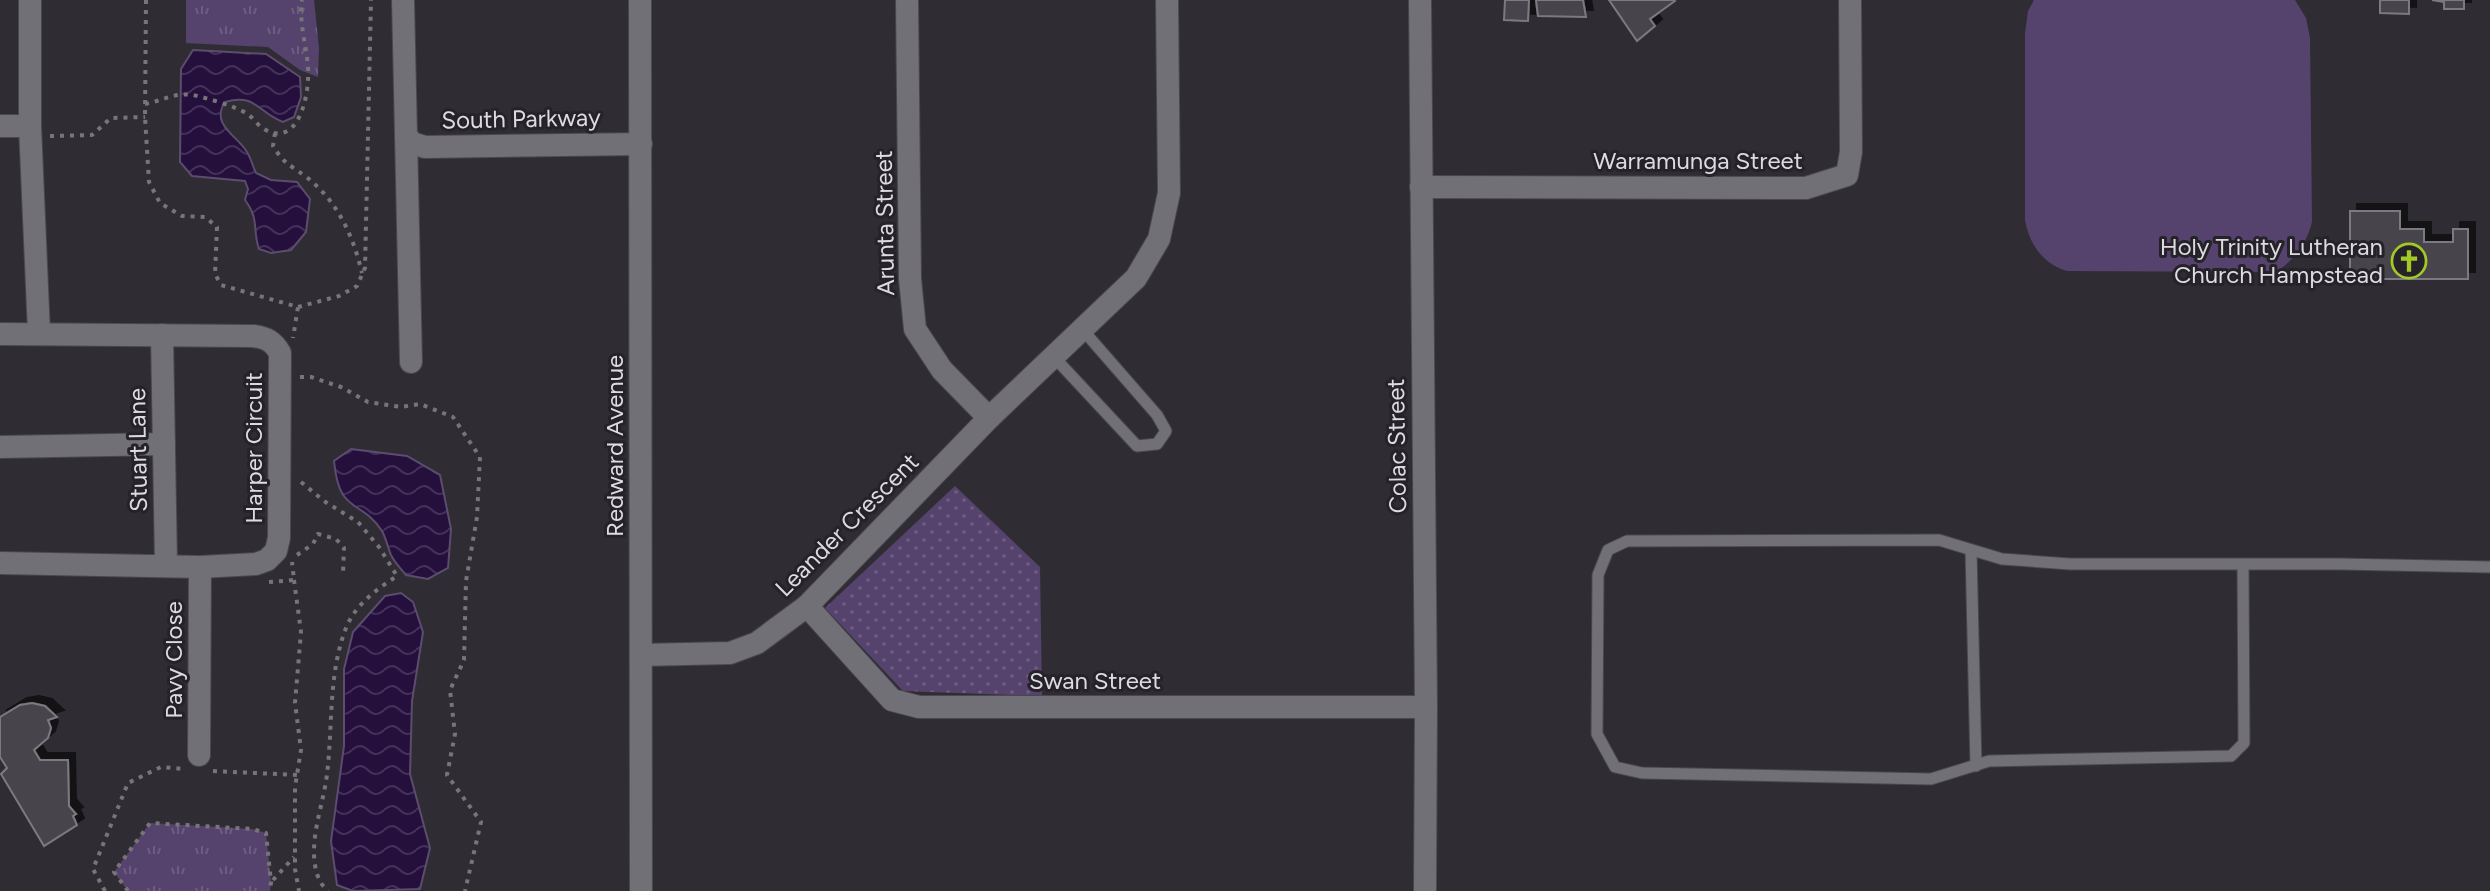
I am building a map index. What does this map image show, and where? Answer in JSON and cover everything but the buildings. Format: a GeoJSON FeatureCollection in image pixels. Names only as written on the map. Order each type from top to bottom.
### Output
{"type":"FeatureCollection","features":[{"type":"Feature","properties":{"kind":"street"},"geometry":{"type":"LineString","coordinates":[[30,0],[40,131],[39,333]]}},
{"type":"Feature","properties":{"kind":"street","name":"South Parkway"},"geometry":{"type":"LineString","coordinates":[[403,0],[411,362]]}},
{"type":"Feature","properties":{"kind":"street","name":"Redward Avenue"},"geometry":{"type":"LineString","coordinates":[[640,0],[641,891]]}},
{"type":"Feature","properties":{"kind":"street","name":"Arunta Street"},"geometry":{"type":"LineString","coordinates":[[907,0],[910,279],[915,329],[942,370],[989,418]]}},
{"type":"Feature","properties":{"kind":"street","name":"Leander Crescent"},"geometry":{"type":"LineString","coordinates":[[641,655],[730,653],[757,643],[807,606],[989,418],[1136,278],[1159,239],[1169,193],[1167,0]]}},
{"type":"Feature","properties":{"kind":"street","name":"Colac Street"},"geometry":{"type":"LineString","coordinates":[[1420,0],[1425,891]]}},
{"type":"Feature","properties":{"kind":"street","name":"Warramunga Street"},"geometry":{"type":"LineString","coordinates":[[1421,187],[1806,188],[1847,175],[1851,152],[1850,0]]}},
{"type":"Feature","properties":{"kind":"street"},"geometry":{"type":"LineString","coordinates":[[0,126],[40,131]]}},
{"type":"Feature","properties":{"kind":"street","name":"South Parkway"},"geometry":{"type":"LineString","coordinates":[[406,135],[412,143],[425,147],[641,144]]}},
{"type":"Feature","properties":{"kind":"street","name":"Harper Circuit"},"geometry":{"type":"LineString","coordinates":[[0,334],[267,338],[275,343],[280,353],[279,538],[276,551],[267,560],[256,564],[200,567],[0,563]]}},
{"type":"Feature","properties":{"kind":"street","name":"Stuart Lane"},"geometry":{"type":"LineString","coordinates":[[162,335],[166,564]]}},
{"type":"Feature","properties":{"kind":"street"},"geometry":{"type":"LineString","coordinates":[[0,447],[164,444]]}},
{"type":"Feature","properties":{"kind":"street","name":"Pavy Close"},"geometry":{"type":"LineString","coordinates":[[199,765],[200,567]]}},
{"type":"Feature","properties":{"kind":"street","name":"Swan Street"},"geometry":{"type":"LineString","coordinates":[[807,606],[892,700],[919,707],[1426,707]]}},
{"type":"Feature","properties":{"kind":"lane"},"geometry":{"type":"LineString","coordinates":[[1053,356],[1137,446],[1157,444],[1166,431],[1157,415],[1082,329]]}},
{"type":"Feature","properties":{"kind":"lane"},"geometry":{"type":"LineString","coordinates":[[2243,565],[2244,743],[2231,756],[1989,761],[1931,779],[1642,773],[1615,767],[1597,734],[1598,575],[1608,550],[1627,541],[1939,540],[2002,559],[2070,564],[2340,564],[2490,567]]}},
{"type":"Feature","properties":{"kind":"lane"},"geometry":{"type":"LineString","coordinates":[[1971,550],[1976,766]]}},
{"type":"Feature","properties":{"kind":"path"},"geometry":{"type":"LineString","coordinates":[[145,104],[178,93],[192,95],[238,109],[275,133],[287,131],[296,125],[308,79],[302,0]]}},
{"type":"Feature","properties":{"kind":"path"},"geometry":{"type":"LineString","coordinates":[[298,307],[339,296],[357,286],[365,268],[371,0]]}},
{"type":"Feature","properties":{"kind":"path"},"geometry":{"type":"LineString","coordinates":[[40,131],[92,135],[111,118],[145,117]]}},
{"type":"Feature","properties":{"kind":"path"},"geometry":{"type":"LineString","coordinates":[[275,133],[273,146],[285,165],[305,176],[339,212],[354,239],[362,274]]}},
{"type":"Feature","properties":{"kind":"path"},"geometry":{"type":"LineString","coordinates":[[290,376],[311,377],[341,387],[368,402],[401,407],[420,404],[453,417],[480,457],[477,517],[466,581],[464,660],[450,690],[455,734],[447,775],[481,822],[465,891]]}},
{"type":"Feature","properties":{"kind":"path"},"geometry":{"type":"LineString","coordinates":[[301,482],[358,522],[397,576],[361,605],[348,624],[337,653],[327,773],[316,824],[314,853],[315,870],[322,887],[328,891]]}},
{"type":"Feature","properties":{"kind":"path"},"geometry":{"type":"LineString","coordinates":[[292,559],[321,534],[336,539],[344,548],[343,574]]}},
{"type":"Feature","properties":{"kind":"path"},"geometry":{"type":"LineString","coordinates":[[294,580],[301,632],[295,703],[301,750],[297,775],[295,855],[299,891]]}},
{"type":"Feature","properties":{"kind":"path"},"geometry":{"type":"LineString","coordinates":[[105,891],[93,869],[128,783],[161,767],[199,765],[297,775]]}},
{"type":"Feature","properties":{"kind":"path"},"geometry":{"type":"LineString","coordinates":[[128,891],[114,872],[150,823],[252,829],[266,833],[270,891]]}},
{"type":"Feature","properties":{"kind":"path"},"geometry":{"type":"LineString","coordinates":[[271,882],[295,855]]}},
{"type":"Feature","properties":{"kind":"green space"},"geometry":{"type":"Polygon","coordinates":[[[186,0],[314,0],[319,48],[318,77],[300,70],[268,47],[186,43],[186,0]]]}},
{"type":"Feature","properties":{"kind":"green space"},"geometry":{"type":"Polygon","coordinates":[[[2034,0],[2295,0],[2306,18],[2310,38],[2312,222],[2299,251],[2289,262],[2276,272],[2067,271],[2058,268],[2038,252],[2025,220],[2025,33],[2028,11],[2034,0]]]}},
{"type":"Feature","properties":{"kind":"green space"},"geometry":{"type":"Polygon","coordinates":[[[955,486],[1040,567],[1042,696],[903,691],[825,608],[955,486]]]}},
{"type":"Feature","properties":{"kind":"green space"},"geometry":{"type":"Polygon","coordinates":[[[150,823],[252,829],[266,833],[270,891],[128,891],[114,872],[150,823]]]}},
{"type":"Feature","properties":{"kind":"water"},"geometry":{"type":"Polygon","coordinates":[[[193,50],[266,54],[300,77],[301,97],[294,117],[283,122],[243,100],[225,102],[221,109],[222,122],[247,152],[256,173],[271,180],[297,182],[310,199],[306,232],[291,250],[271,253],[259,249],[254,219],[245,200],[248,189],[245,181],[192,176],[180,162],[181,69],[193,50]]]}},
{"type":"Feature","properties":{"kind":"water"},"geometry":{"type":"Polygon","coordinates":[[[351,449],[407,456],[440,475],[451,529],[448,568],[428,579],[406,575],[398,566],[382,531],[341,490],[334,461],[351,449]]]}},
{"type":"Feature","properties":{"kind":"water"},"geometry":{"type":"Polygon","coordinates":[[[401,593],[413,602],[423,632],[412,701],[410,774],[430,848],[420,889],[353,891],[337,885],[331,841],[344,746],[344,669],[353,632],[385,596],[401,593]]]}},
{"type":"Feature","properties":{"kind":"place","name":"Holy Trinity Lutheran Church Hampstead"},"geometry":{"type":"Point","coordinates":[2409,261]}}]}
